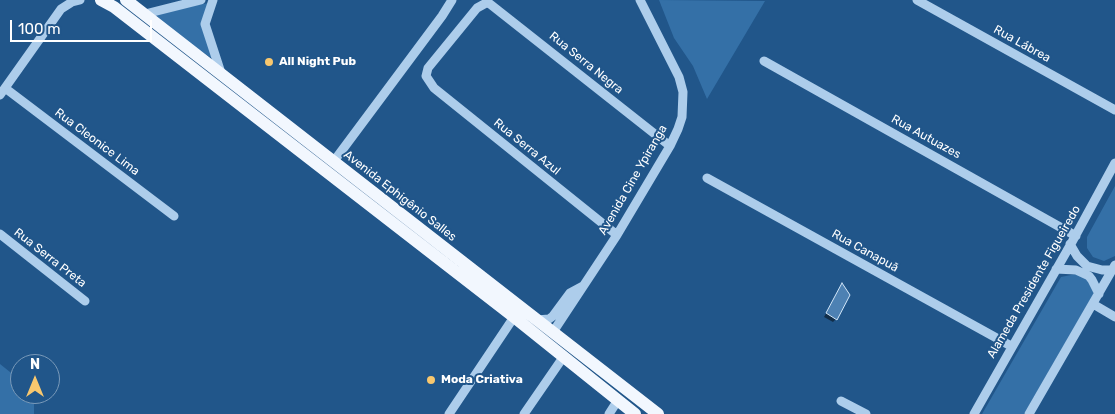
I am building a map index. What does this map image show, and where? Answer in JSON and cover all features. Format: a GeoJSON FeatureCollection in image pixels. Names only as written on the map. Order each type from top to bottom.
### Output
{"type":"FeatureCollection","features":[{"type":"Feature","properties":{"kind":"main road","name":"Avenida Ephigênio Salles"},"geometry":{"type":"LineString","coordinates":[[126,0],[658,414]]}},
{"type":"Feature","properties":{"kind":"main road","name":"Avenida Ephigênio Salles"},"geometry":{"type":"LineString","coordinates":[[102,1],[514,317],[635,414]]}},
{"type":"Feature","properties":{"kind":"street"},"geometry":{"type":"LineString","coordinates":[[3,91],[60,4],[80,0]]}},
{"type":"Feature","properties":{"kind":"street"},"geometry":{"type":"LineString","coordinates":[[145,14],[201,0]]}},
{"type":"Feature","properties":{"kind":"street"},"geometry":{"type":"LineString","coordinates":[[214,0],[205,24],[221,73]]}},
{"type":"Feature","properties":{"kind":"street"},"geometry":{"type":"LineString","coordinates":[[334,161],[452,0]]}},
{"type":"Feature","properties":{"kind":"street","name":"Avenida Cine Ypiranga"},"geometry":{"type":"LineString","coordinates":[[553,332],[617,235],[670,146],[682,117],[683,92],[680,77],[640,0]]}},
{"type":"Feature","properties":{"kind":"street","name":"Rua Lábrea"},"geometry":{"type":"LineString","coordinates":[[917,0],[1115,110]]}},
{"type":"Feature","properties":{"kind":"street","name":"Rua Serra Negra"},"geometry":{"type":"LineString","coordinates":[[486,3],[496,8],[670,146]]}},
{"type":"Feature","properties":{"kind":"street","name":"Rua Serra Azul"},"geometry":{"type":"LineString","coordinates":[[486,3],[477,8],[428,68],[426,76],[428,81],[434,88],[617,235]]}},
{"type":"Feature","properties":{"kind":"street","name":"Rua Autuazes"},"geometry":{"type":"LineString","coordinates":[[764,60],[1076,236]]}},
{"type":"Feature","properties":{"kind":"street","name":"Rua Cleonice Lima"},"geometry":{"type":"LineString","coordinates":[[3,91],[174,216]]}},
{"type":"Feature","properties":{"kind":"street","name":"Alameda Presidente Figueiredo"},"geometry":{"type":"LineString","coordinates":[[974,414],[1011,346],[1076,236],[1115,163]]}},
{"type":"Feature","properties":{"kind":"street","name":"Rua Canapuã"},"geometry":{"type":"LineString","coordinates":[[707,178],[1011,346]]}},
{"type":"Feature","properties":{"kind":"street","name":"Rua Serra Preta"},"geometry":{"type":"LineString","coordinates":[[0,234],[85,302]]}},
{"type":"Feature","properties":{"kind":"street"},"geometry":{"type":"LineString","coordinates":[[1070,244],[1077,256],[1087,266],[1102,270],[1114,268]]}},
{"type":"Feature","properties":{"kind":"street"},"geometry":{"type":"LineString","coordinates":[[1029,414],[1114,268]]}},
{"type":"Feature","properties":{"kind":"street"},"geometry":{"type":"LineString","coordinates":[[1056,269],[1076,270],[1089,276],[1099,294]]}},
{"type":"Feature","properties":{"kind":"street","name":"Avenida Cine Ypiranga"},"geometry":{"type":"LineString","coordinates":[[537,320],[548,320],[570,293],[584,286]]}},
{"type":"Feature","properties":{"kind":"street"},"geometry":{"type":"LineString","coordinates":[[1093,304],[1115,317]]}},
{"type":"Feature","properties":{"kind":"street"},"geometry":{"type":"LineString","coordinates":[[449,414],[514,317]]}},
{"type":"Feature","properties":{"kind":"street"},"geometry":{"type":"LineString","coordinates":[[524,414],[564,356]]}},
{"type":"Feature","properties":{"kind":"street"},"geometry":{"type":"LineString","coordinates":[[609,414],[618,400]]}},
{"type":"Feature","properties":{"kind":"street"},"geometry":{"type":"LineString","coordinates":[[841,401],[866,414]]}},
{"type":"Feature","properties":{"kind":"shaded area"},"geometry":{"type":"Polygon","coordinates":[[[659,0],[765,1],[707,99],[693,66],[674,38],[659,0]]]}},
{"type":"Feature","properties":{"kind":"shaded area"},"geometry":{"type":"Polygon","coordinates":[[[209,3],[202,24],[213,59],[154,20],[154,12],[209,3]]]}},
{"type":"Feature","properties":{"kind":"shaded area"},"geometry":{"type":"Polygon","coordinates":[[[1115,186],[1115,256],[1104,261],[1093,257],[1087,248],[1087,237],[1115,186]]]}},
{"type":"Feature","properties":{"kind":"shaded area"},"geometry":{"type":"Polygon","coordinates":[[[1076,274],[1089,280],[1094,288],[1093,295],[1024,414],[982,414],[1061,277],[1076,274]]]}},
{"type":"Feature","properties":{"kind":"shaded area"},"geometry":{"type":"Polygon","coordinates":[[[0,364],[10,372],[10,404],[34,404],[34,414],[0,414],[0,364]]]}},
{"type":"Feature","properties":{"kind":"building"},"geometry":{"type":"Polygon","coordinates":[[[842,283],[850,295],[837,320],[826,313],[842,283]]]}},
{"type":"Feature","properties":{"kind":"place","name":"All Night Pub"},"geometry":{"type":"Point","coordinates":[269,62]}},
{"type":"Feature","properties":{"kind":"place","name":"Moda Criativa"},"geometry":{"type":"Point","coordinates":[431,380]}}]}
